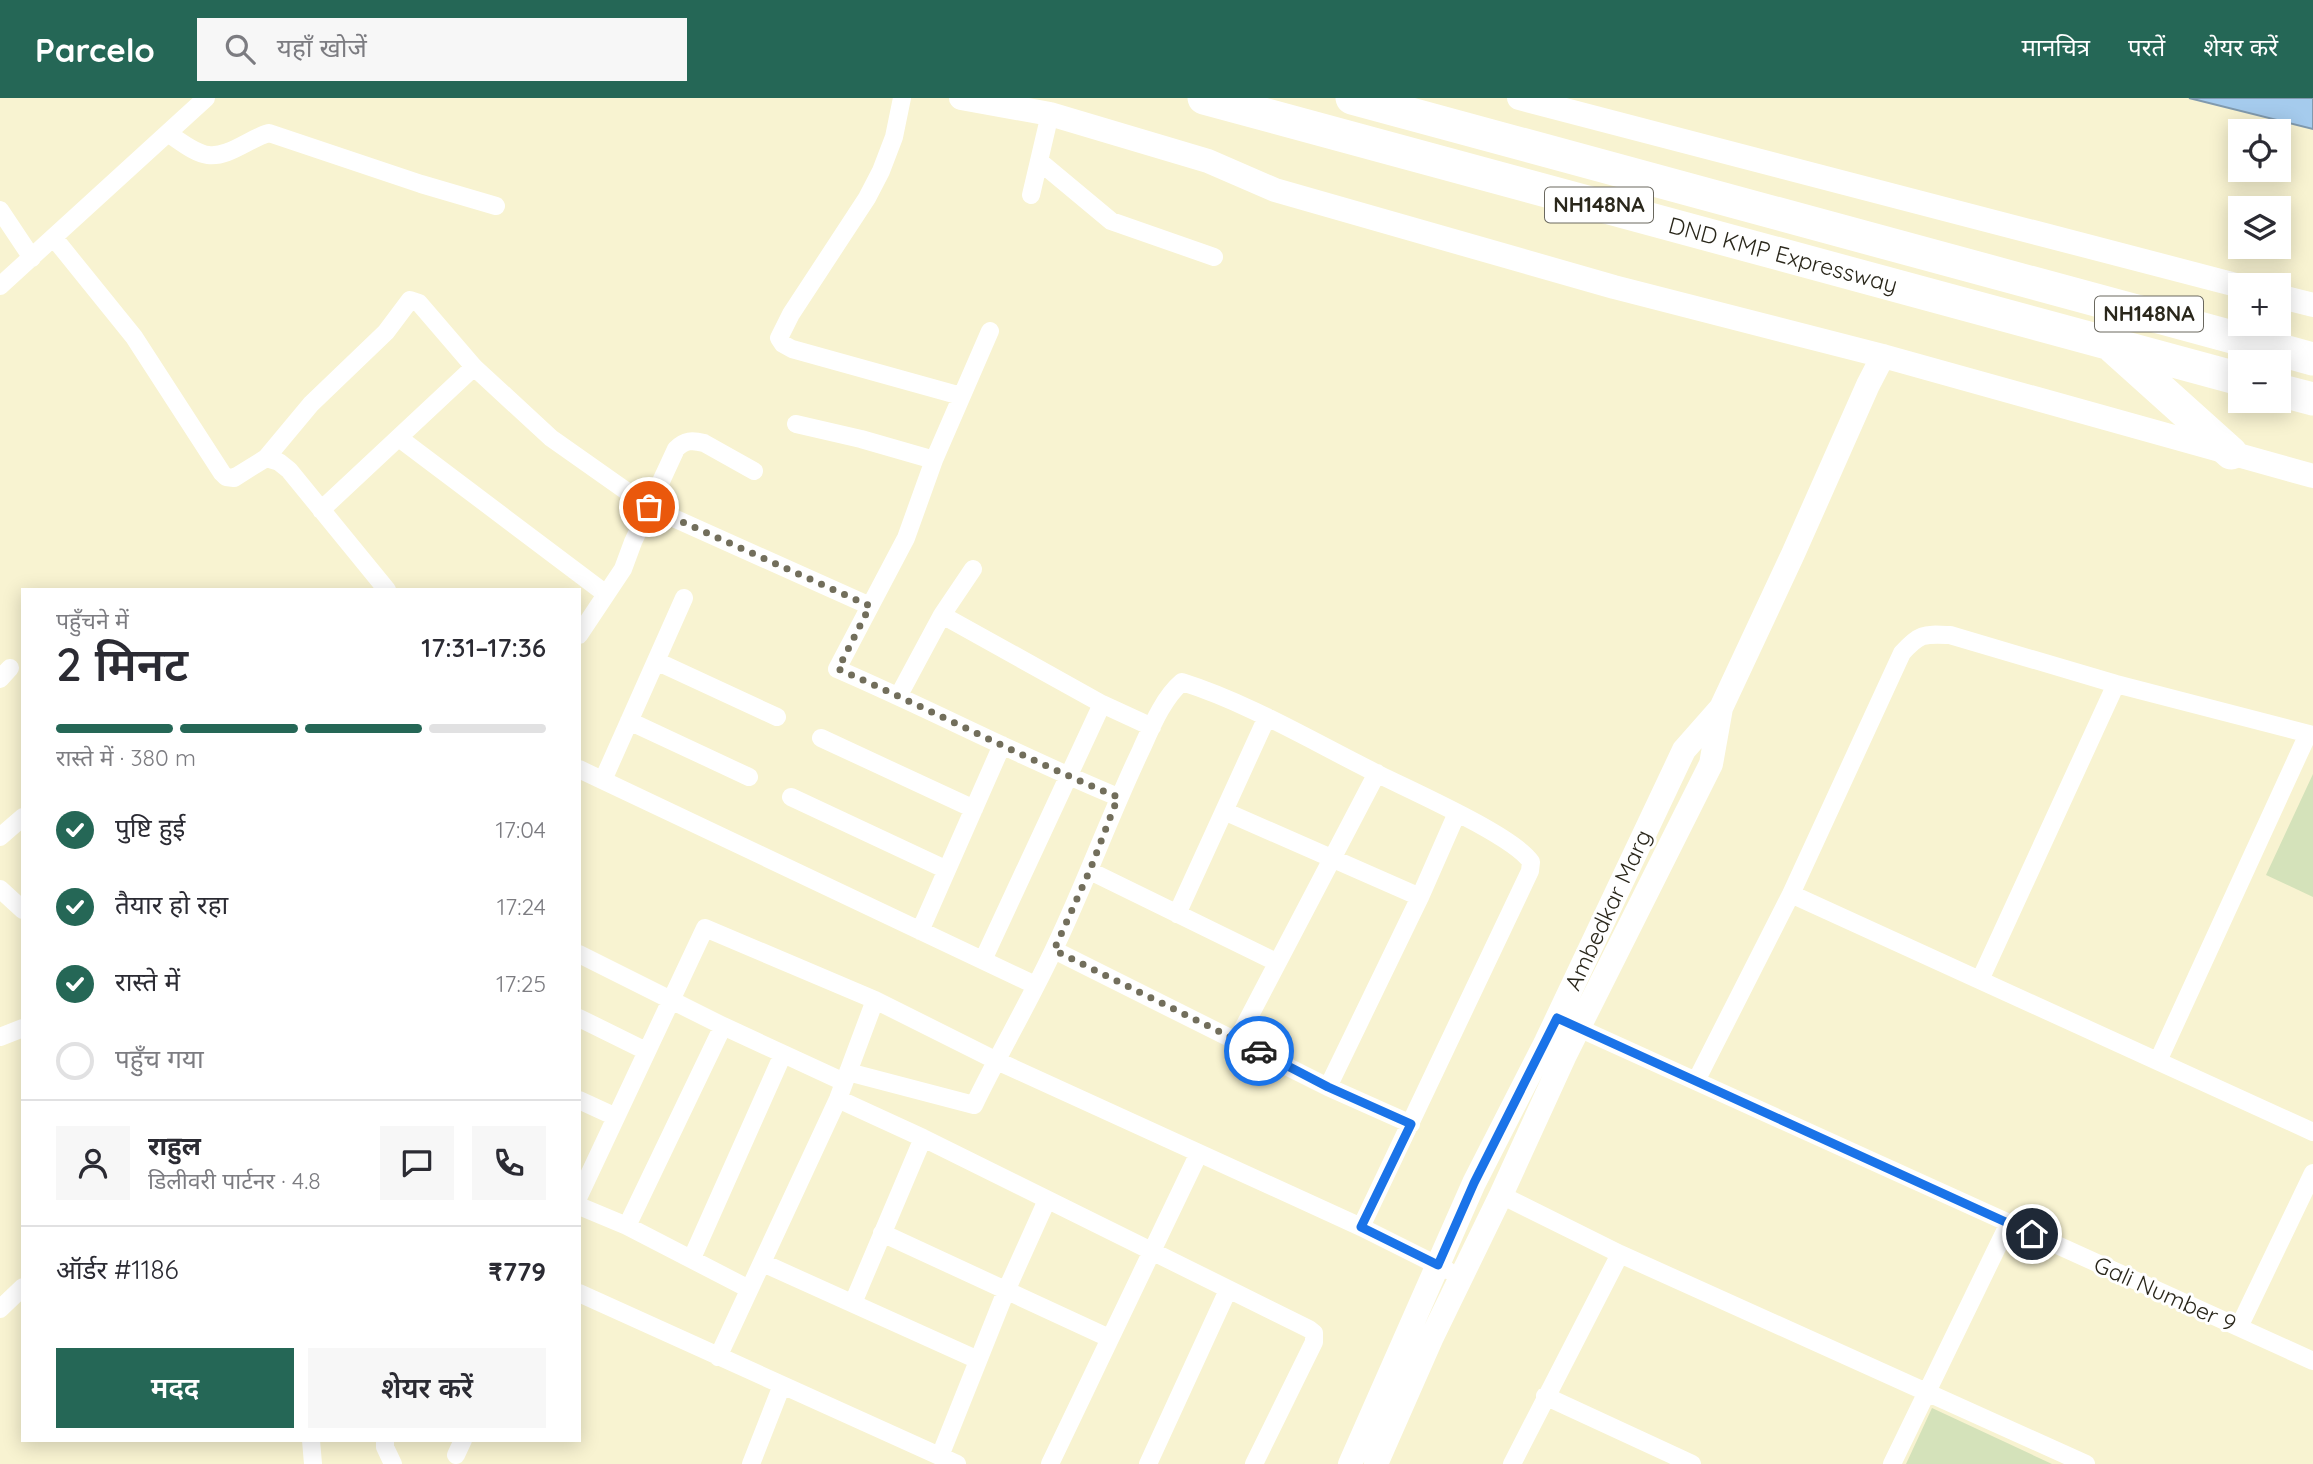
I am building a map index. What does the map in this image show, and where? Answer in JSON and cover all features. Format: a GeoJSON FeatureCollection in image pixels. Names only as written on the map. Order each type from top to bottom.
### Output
{"type":"FeatureCollection","features":[{"type":"Feature","properties":{"kind":"highway","name":"DND KMP Expressway"},"geometry":{"type":"LineString","coordinates":[[1204,98],[2228,376]]}},
{"type":"Feature","properties":{"kind":"highway","name":"DND KMP Expressway"},"geometry":{"type":"LineString","coordinates":[[1352,98],[2313,359]]}},
{"type":"Feature","properties":{"kind":"highway"},"geometry":{"type":"LineString","coordinates":[[2109,344],[2231,453]]}},
{"type":"Feature","properties":{"kind":"highway"},"geometry":{"type":"LineString","coordinates":[[2291,393],[2313,399]]}},
{"type":"Feature","properties":{"kind":"street"},"geometry":{"type":"LineString","coordinates":[[0,286],[206,98]]}},
{"type":"Feature","properties":{"kind":"street"},"geometry":{"type":"LineString","coordinates":[[902,98],[894,137],[881,171],[867,198],[791,314],[779,338],[792,349],[961,396]]}},
{"type":"Feature","properties":{"kind":"street"},"geometry":{"type":"LineString","coordinates":[[961,98],[1050,114],[1208,161],[1275,190],[1614,287],[1883,356],[2313,476]]}},
{"type":"Feature","properties":{"kind":"street"},"geometry":{"type":"LineString","coordinates":[[1519,98],[2228,283]]}},
{"type":"Feature","properties":{"kind":"street"},"geometry":{"type":"LineString","coordinates":[[1031,195],[1050,114]]}},
{"type":"Feature","properties":{"kind":"street"},"geometry":{"type":"LineString","coordinates":[[169,134],[198,152],[219,155],[259,135],[270,133],[421,184],[496,206]]}},
{"type":"Feature","properties":{"kind":"street"},"geometry":{"type":"LineString","coordinates":[[1039,161],[1111,221],[1214,257]]}},
{"type":"Feature","properties":{"kind":"street"},"geometry":{"type":"LineString","coordinates":[[0,210],[32,258]]}},
{"type":"Feature","properties":{"kind":"street"},"geometry":{"type":"LineString","coordinates":[[54,238],[134,337],[226,477],[234,478],[266,458],[311,404],[386,332],[410,300],[419,303],[474,367],[570,453],[649,507],[870,606]]}},
{"type":"Feature","properties":{"kind":"street"},"geometry":{"type":"LineString","coordinates":[[2291,299],[2313,305]]}},
{"type":"Feature","properties":{"kind":"street"},"geometry":{"type":"LineString","coordinates":[[990,331],[934,460],[906,538],[838,669],[899,695],[1069,777],[1118,797]]}},
{"type":"Feature","properties":{"kind":"street","name":"Ambedkar Marg"},"geometry":{"type":"LineString","coordinates":[[1376,1464],[1460,1278],[1502,1195],[1568,1023],[1684,750],[1721,708],[1883,356]]}},
{"type":"Feature","properties":{"kind":"street"},"geometry":{"type":"LineString","coordinates":[[321,510],[474,367]]}},
{"type":"Feature","properties":{"kind":"street"},"geometry":{"type":"LineString","coordinates":[[796,424],[862,439],[934,460]]}},
{"type":"Feature","properties":{"kind":"street"},"geometry":{"type":"LineString","coordinates":[[399,438],[607,594]]}},
{"type":"Feature","properties":{"kind":"street"},"geometry":{"type":"LineString","coordinates":[[581,632],[623,569],[676,449],[689,441],[704,443],[754,471]]}},
{"type":"Feature","properties":{"kind":"street"},"geometry":{"type":"LineString","coordinates":[[266,458],[279,462],[289,470],[385,588]]}},
{"type":"Feature","properties":{"kind":"street"},"geometry":{"type":"LineString","coordinates":[[899,695],[942,615],[973,569]]}},
{"type":"Feature","properties":{"kind":"street"},"geometry":{"type":"LineString","coordinates":[[603,780],[684,598]]}},
{"type":"Feature","properties":{"kind":"street"},"geometry":{"type":"LineString","coordinates":[[942,615],[1101,704],[1152,727]]}},
{"type":"Feature","properties":{"kind":"street"},"geometry":{"type":"LineString","coordinates":[[1696,1081],[1791,894],[1902,653],[1915,638],[1928,634],[1950,635],[2116,684],[2310,735],[2158,1061]]}},
{"type":"Feature","properties":{"kind":"street"},"geometry":{"type":"LineString","coordinates":[[656,661],[777,717]]}},
{"type":"Feature","properties":{"kind":"street"},"geometry":{"type":"LineString","coordinates":[[843,1084],[974,1105],[1054,950],[1090,870],[1118,797],[1152,727],[1182,682],[1266,718],[1457,813],[1526,855],[1531,862],[1530,871],[1361,1227]]}},
{"type":"Feature","properties":{"kind":"street"},"geometry":{"type":"LineString","coordinates":[[1980,980],[2116,684]]}},
{"type":"Feature","properties":{"kind":"street"},"geometry":{"type":"LineString","coordinates":[[983,960],[1101,704]]}},
{"type":"Feature","properties":{"kind":"street"},"geometry":{"type":"LineString","coordinates":[[1177,914],[1266,718]]}},
{"type":"Feature","properties":{"kind":"street"},"geometry":{"type":"LineString","coordinates":[[629,721],[749,777]]}},
{"type":"Feature","properties":{"kind":"street"},"geometry":{"type":"LineString","coordinates":[[821,738],[974,809]]}},
{"type":"Feature","properties":{"kind":"street"},"geometry":{"type":"LineString","coordinates":[[920,931],[1002,745]]}},
{"type":"Feature","properties":{"kind":"street"},"geometry":{"type":"LineString","coordinates":[[581,770],[1035,985]]}},
{"type":"Feature","properties":{"kind":"street"},"geometry":{"type":"LineString","coordinates":[[1237,1040],[1377,774]]}},
{"type":"Feature","properties":{"kind":"street"},"geometry":{"type":"LineString","coordinates":[[792,797],[947,870]]}},
{"type":"Feature","properties":{"kind":"street"},"geometry":{"type":"LineString","coordinates":[[1224,811],[1420,897]]}},
{"type":"Feature","properties":{"kind":"street"},"geometry":{"type":"LineString","coordinates":[[1328,1087],[1420,897],[1457,813]]}},
{"type":"Feature","properties":{"kind":"street"},"geometry":{"type":"LineString","coordinates":[[0,837],[21,819]]}},
{"type":"Feature","properties":{"kind":"street"},"geometry":{"type":"LineString","coordinates":[[1090,870],[1276,962]]}},
{"type":"Feature","properties":{"kind":"street"},"geometry":{"type":"LineString","coordinates":[[0,889],[21,908]]}},
{"type":"Feature","properties":{"kind":"street"},"geometry":{"type":"LineString","coordinates":[[1791,894],[2313,1132]]}},
{"type":"Feature","properties":{"kind":"street"},"geometry":{"type":"LineString","coordinates":[[581,1192],[705,928],[875,1000],[995,1060],[1361,1227],[1460,1278]]}},
{"type":"Feature","properties":{"kind":"street"},"geometry":{"type":"LineString","coordinates":[[1054,950],[1328,1087],[1411,1124]]}},
{"type":"Feature","properties":{"kind":"street"},"geometry":{"type":"LineString","coordinates":[[581,955],[843,1084],[923,1138],[1309,1329],[1315,1338],[1254,1464]]}},
{"type":"Feature","properties":{"kind":"street"},"geometry":{"type":"LineString","coordinates":[[718,1357],[843,1084],[875,1000]]}},
{"type":"Feature","properties":{"kind":"street"},"geometry":{"type":"LineString","coordinates":[[581,1019],[646,1051]]}},
{"type":"Feature","properties":{"kind":"street","name":"Ambedkar Marg"},"geometry":{"type":"LineString","coordinates":[[1350,1464],[1474,1183],[1568,1023]]}},
{"type":"Feature","properties":{"kind":"street","name":"Gali Number 9"},"geometry":{"type":"LineString","coordinates":[[1568,1023],[2313,1361]]}},
{"type":"Feature","properties":{"kind":"street"},"geometry":{"type":"LineString","coordinates":[[627,1226],[723,1026]]}},
{"type":"Feature","properties":{"kind":"street"},"geometry":{"type":"LineString","coordinates":[[0,1037],[21,1029]]}},
{"type":"Feature","properties":{"kind":"street"},"geometry":{"type":"LineString","coordinates":[[692,1258],[783,1054]]}},
{"type":"Feature","properties":{"kind":"street"},"geometry":{"type":"LineString","coordinates":[[581,1101],[617,1116]]}},
{"type":"Feature","properties":{"kind":"street"},"geometry":{"type":"LineString","coordinates":[[853,1303],[923,1138]]}},
{"type":"Feature","properties":{"kind":"street"},"geometry":{"type":"LineString","coordinates":[[1050,1464],[1199,1153]]}},
{"type":"Feature","properties":{"kind":"street"},"geometry":{"type":"LineString","coordinates":[[2239,1328],[2313,1173]]}},
{"type":"Feature","properties":{"kind":"street"},"geometry":{"type":"LineString","coordinates":[[1502,1195],[1620,1254],[2086,1464]]}},
{"type":"Feature","properties":{"kind":"street"},"geometry":{"type":"LineString","coordinates":[[940,1456],[1006,1291],[1047,1199]]}},
{"type":"Feature","properties":{"kind":"street"},"geometry":{"type":"LineString","coordinates":[[581,1207],[627,1226],[749,1289]]}},
{"type":"Feature","properties":{"kind":"street"},"geometry":{"type":"LineString","coordinates":[[1892,1464],[2009,1223]]}},
{"type":"Feature","properties":{"kind":"street"},"geometry":{"type":"LineString","coordinates":[[882,1233],[1109,1338]]}},
{"type":"Feature","properties":{"kind":"street"},"geometry":{"type":"LineString","coordinates":[[1512,1464],[1620,1254]]}},
{"type":"Feature","properties":{"kind":"street"},"geometry":{"type":"LineString","coordinates":[[763,1263],[978,1360]]}},
{"type":"Feature","properties":{"kind":"street"},"geometry":{"type":"LineString","coordinates":[[0,1309],[21,1289]]}},
{"type":"Feature","properties":{"kind":"street"},"geometry":{"type":"LineString","coordinates":[[1148,1464],[1228,1290]]}},
{"type":"Feature","properties":{"kind":"street"},"geometry":{"type":"LineString","coordinates":[[581,1294],[957,1464]]}},
{"type":"Feature","properties":{"kind":"street"},"geometry":{"type":"LineString","coordinates":[[751,1464],[782,1385]]}},
{"type":"Feature","properties":{"kind":"street"},"geometry":{"type":"LineString","coordinates":[[1545,1396],[1692,1464]]}},
{"type":"Feature","properties":{"kind":"street"},"geometry":{"type":"LineString","coordinates":[[311,1442],[313,1464]]}},
{"type":"Feature","properties":{"kind":"street"},"geometry":{"type":"LineString","coordinates":[[385,1442],[393,1464]]}},
{"type":"Feature","properties":{"kind":"green space"},"geometry":{"type":"Polygon","coordinates":[[[2313,774],[2313,897],[2266,875],[2313,774]]]}},
{"type":"Feature","properties":{"kind":"green space"},"geometry":{"type":"Polygon","coordinates":[[[1932,1408],[2052,1464],[1906,1464],[1932,1408]]]}},
{"type":"Feature","properties":{"kind":"water"},"geometry":{"type":"Polygon","coordinates":[[[2189,98],[2313,98],[2313,129],[2291,124],[2291,119],[2273,119],[2189,98]]]}},
{"type":"Feature","properties":{"kind":"way so far"},"geometry":{"type":"LineString","coordinates":[[649,507],[870,606],[838,669],[899,695],[1069,777],[1118,797],[1090,870],[1054,950],[1259,1051]]}},
{"type":"Feature","properties":{"kind":"route"},"geometry":{"type":"LineString","coordinates":[[1259,1051],[1328,1087],[1411,1124],[1361,1227],[1438,1265],[1474,1183],[1557,1018],[2032,1234]]}}]}
